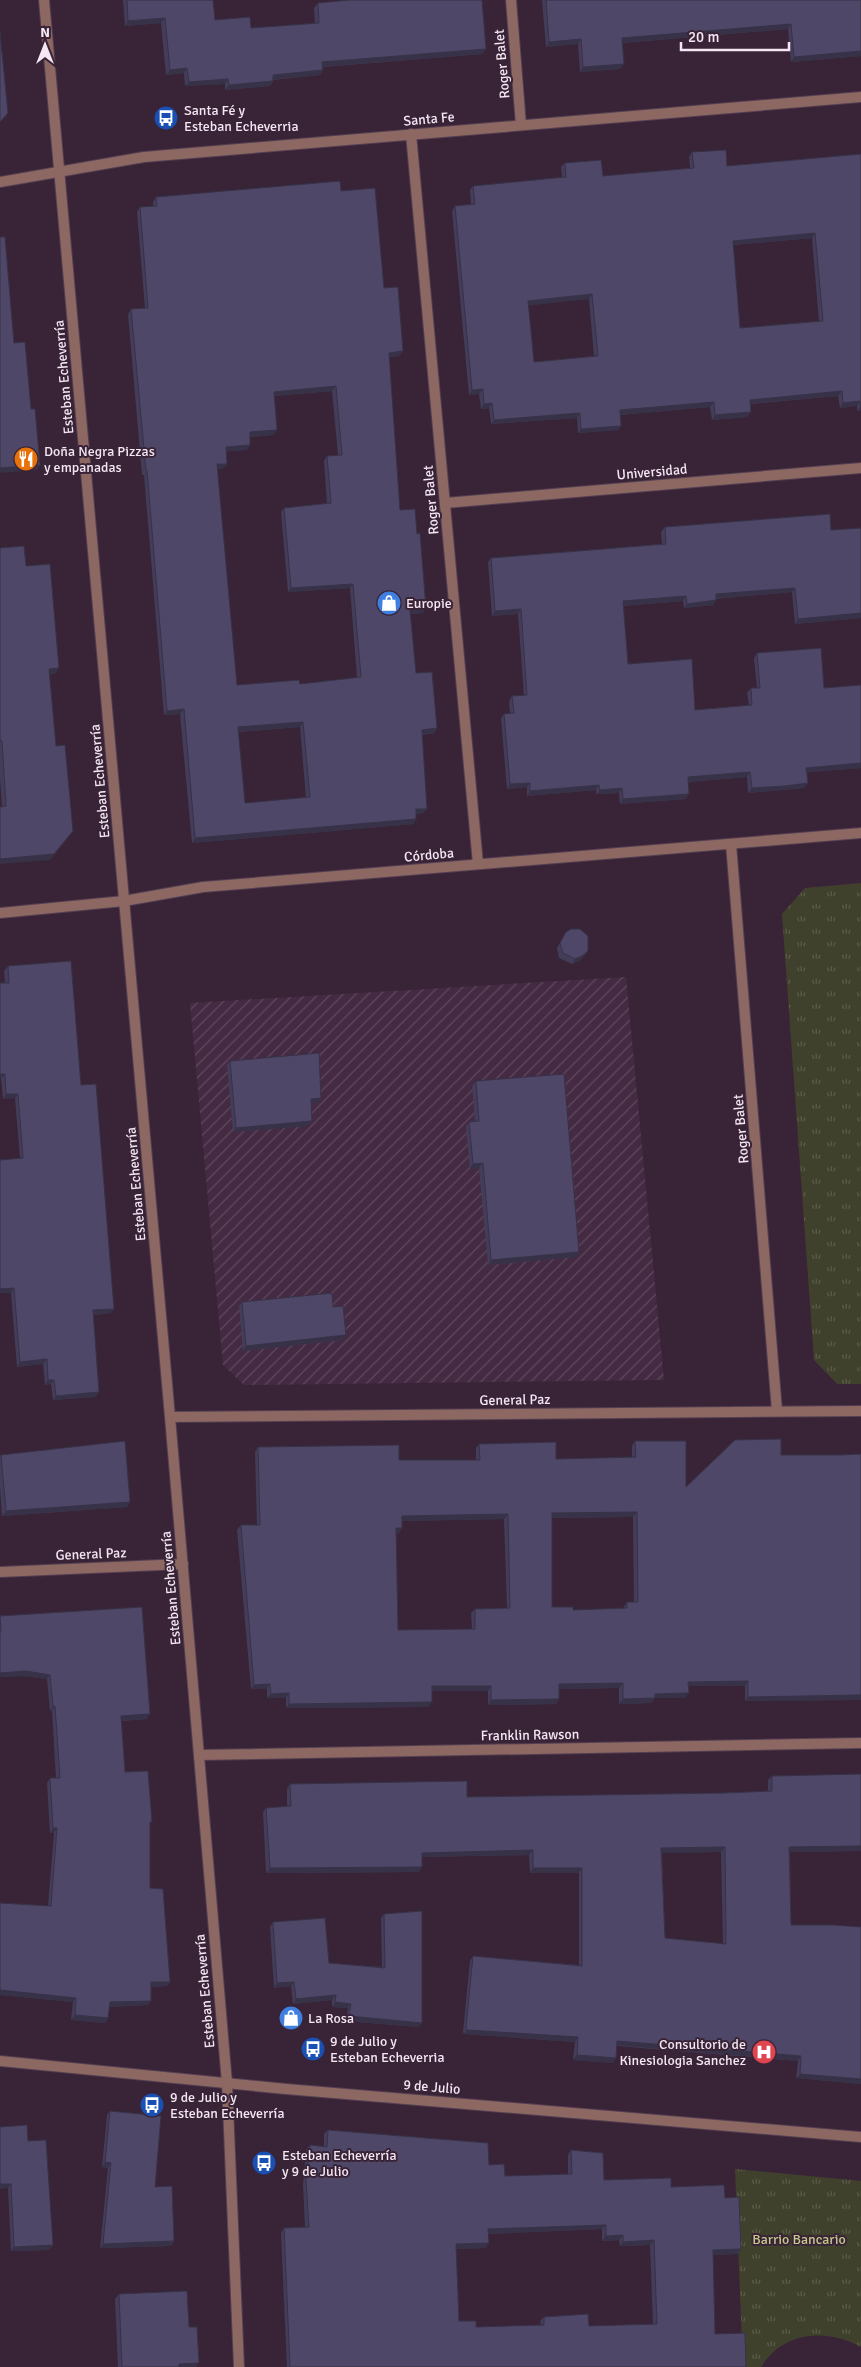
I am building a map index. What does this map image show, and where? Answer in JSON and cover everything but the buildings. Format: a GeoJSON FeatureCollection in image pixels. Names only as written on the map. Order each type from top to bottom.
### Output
{"type":"FeatureCollection","features":[{"type":"Feature","properties":{"kind":"street","name":"Esteban Echeverría"},"geometry":{"type":"LineString","coordinates":[[44,0],[183,1564],[227,2083],[238,2367]]}},
{"type":"Feature","properties":{"kind":"street","name":"Roger Balet"},"geometry":{"type":"LineString","coordinates":[[510,0],[521,125]]}},
{"type":"Feature","properties":{"kind":"street","name":"Santa Fe"},"geometry":{"type":"LineString","coordinates":[[0,182],[144,157],[861,96]]}},
{"type":"Feature","properties":{"kind":"street","name":"Roger Balet"},"geometry":{"type":"LineString","coordinates":[[411,134],[478,864]]}},
{"type":"Feature","properties":{"kind":"street","name":"Universidad"},"geometry":{"type":"LineString","coordinates":[[445,503],[861,468]]}},
{"type":"Feature","properties":{"kind":"street","name":"Córdoba"},"geometry":{"type":"LineString","coordinates":[[0,913],[124,901],[203,887],[861,833]]}},
{"type":"Feature","properties":{"kind":"street","name":"Roger Balet"},"geometry":{"type":"LineString","coordinates":[[731,844],[778,1412]]}},
{"type":"Feature","properties":{"kind":"street","name":"General Paz"},"geometry":{"type":"LineString","coordinates":[[170,1417],[861,1411]]}},
{"type":"Feature","properties":{"kind":"street","name":"General Paz"},"geometry":{"type":"LineString","coordinates":[[0,1572],[183,1564]]}},
{"type":"Feature","properties":{"kind":"street","name":"Franklin Rawson"},"geometry":{"type":"LineString","coordinates":[[199,1755],[861,1742]]}},
{"type":"Feature","properties":{"kind":"street","name":"9 de Julio"},"geometry":{"type":"LineString","coordinates":[[0,2061],[227,2083],[861,2137]]}},
{"type":"Feature","properties":{"kind":"shaded area"},"geometry":{"type":"Polygon","coordinates":[[[626,977],[664,1380],[244,1385],[223,1365],[190,1003],[626,977]]]}},
{"type":"Feature","properties":{"kind":"green space"},"geometry":{"type":"Polygon","coordinates":[[[861,883],[861,1384],[837,1384],[814,1360],[782,914],[805,888],[861,883]]]}},
{"type":"Feature","properties":{"kind":"green space","name":"Barrio Bancario"},"geometry":{"type":"Polygon","coordinates":[[[735,2169],[861,2181],[861,2347],[834,2337],[806,2336],[781,2346],[770,2355],[761,2367],[743,2367],[735,2169]]]}},
{"type":"Feature","properties":{"kind":"place","name":"Santa Fé y Esteban Echeverria"},"geometry":{"type":"Point","coordinates":[166,118]}},
{"type":"Feature","properties":{"kind":"place","name":"Doña Negra Pizzas y empanadas"},"geometry":{"type":"Point","coordinates":[26,459]}},
{"type":"Feature","properties":{"kind":"place","name":"Europie"},"geometry":{"type":"Point","coordinates":[389,603]}},
{"type":"Feature","properties":{"kind":"place","name":"La Rosa"},"geometry":{"type":"Point","coordinates":[291,2018]}},
{"type":"Feature","properties":{"kind":"place","name":"9 de Julio y Esteban Echeverria"},"geometry":{"type":"Point","coordinates":[313,2049]}},
{"type":"Feature","properties":{"kind":"place","name":"Consultorio de Kinesiologia Sanchez"},"geometry":{"type":"Point","coordinates":[764,2052]}},
{"type":"Feature","properties":{"kind":"place","name":"9 de Julio y Esteban Echeverría"},"geometry":{"type":"Point","coordinates":[152,2105]}},
{"type":"Feature","properties":{"kind":"place","name":"Esteban Echeverría y 9 de Julio"},"geometry":{"type":"Point","coordinates":[264,2163]}}]}
